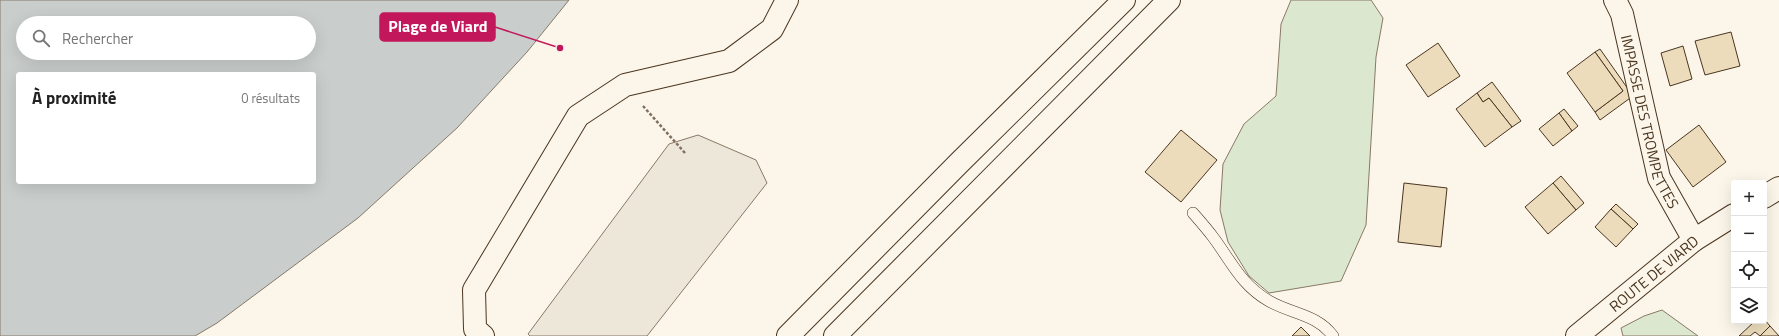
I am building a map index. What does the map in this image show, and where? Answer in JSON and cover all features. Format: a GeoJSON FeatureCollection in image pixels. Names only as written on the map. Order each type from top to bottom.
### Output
{"type":"FeatureCollection","features":[{"type":"Feature","properties":{"kind":"main road"},"geometry":{"type":"LineString","coordinates":[[483,336],[475,329],[474,290],[578,116],[625,85],[729,61],[772,29],[787,0]]}},
{"type":"Feature","properties":{"kind":"main road"},"geometry":{"type":"LineString","coordinates":[[788,336],[959,162],[1124,0]]}},
{"type":"Feature","properties":{"kind":"main road"},"geometry":{"type":"LineString","coordinates":[[835,336],[1169,0]]}},
{"type":"Feature","properties":{"kind":"main road","name":"IMPASSE DES TROMPETTES"},"geometry":{"type":"LineString","coordinates":[[1615,0],[1622,14],[1659,178],[1694,240]]}},
{"type":"Feature","properties":{"kind":"main road"},"geometry":{"type":"LineString","coordinates":[[1767,195],[1779,188]]}},
{"type":"Feature","properties":{"kind":"main road","name":"ROUTE DE VIARD"},"geometry":{"type":"LineString","coordinates":[[1577,336],[1694,240],[1732,216]]}},
{"type":"Feature","properties":{"kind":"lane"},"geometry":{"type":"LineString","coordinates":[[1193,214],[1213,237],[1240,277],[1269,301],[1309,317],[1326,327],[1333,336]]}},
{"type":"Feature","properties":{"kind":"path"},"geometry":{"type":"LineString","coordinates":[[625,85],[685,154]]}},
{"type":"Feature","properties":{"kind":"green space"},"geometry":{"type":"Polygon","coordinates":[[[1291,0],[1371,0],[1383,18],[1376,57],[1366,225],[1341,281],[1269,293],[1249,276],[1228,242],[1220,210],[1223,164],[1244,124],[1276,96],[1281,24],[1291,0]]]}},
{"type":"Feature","properties":{"kind":"green space"},"geometry":{"type":"Polygon","coordinates":[[[1662,310],[1698,336],[1623,336],[1621,328],[1644,316],[1662,310]]]}},
{"type":"Feature","properties":{"kind":"shaded area"},"geometry":{"type":"Polygon","coordinates":[[[0,0],[569,0],[527,52],[457,128],[358,218],[217,323],[195,336],[0,336],[0,0]]]}},
{"type":"Feature","properties":{"kind":"shaded area"},"geometry":{"type":"Polygon","coordinates":[[[698,135],[756,160],[767,183],[647,336],[530,336],[528,334],[669,144],[698,135]]]}},
{"type":"Feature","properties":{"kind":"building"},"geometry":{"type":"Polygon","coordinates":[[[1731,32],[1740,66],[1705,75],[1695,41],[1731,32]]]}},
{"type":"Feature","properties":{"kind":"building"},"geometry":{"type":"Polygon","coordinates":[[[1438,43],[1460,76],[1428,97],[1406,65],[1438,43]]]}},
{"type":"Feature","properties":{"kind":"building"},"geometry":{"type":"Polygon","coordinates":[[[1683,46],[1692,79],[1670,86],[1661,53],[1683,46]]]}},
{"type":"Feature","properties":{"kind":"building"},"geometry":{"type":"Polygon","coordinates":[[[1600,49],[1633,96],[1600,120],[1595,112],[1623,91],[1595,52],[1600,49]]]}},
{"type":"Feature","properties":{"kind":"building"},"geometry":{"type":"Polygon","coordinates":[[[1595,52],[1623,91],[1595,112],[1567,73],[1595,52]]]}},
{"type":"Feature","properties":{"kind":"building"},"geometry":{"type":"Polygon","coordinates":[[[1492,82],[1521,121],[1512,127],[1489,98],[1483,102],[1477,93],[1492,82]]]}},
{"type":"Feature","properties":{"kind":"building"},"geometry":{"type":"Polygon","coordinates":[[[1477,93],[1483,102],[1489,98],[1512,127],[1485,147],[1456,109],[1477,93]]]}},
{"type":"Feature","properties":{"kind":"building"},"geometry":{"type":"Polygon","coordinates":[[[1564,109],[1578,126],[1572,131],[1559,113],[1564,109]]]}},
{"type":"Feature","properties":{"kind":"building"},"geometry":{"type":"Polygon","coordinates":[[[1559,113],[1572,131],[1553,146],[1539,129],[1559,113]]]}},
{"type":"Feature","properties":{"kind":"building"},"geometry":{"type":"Polygon","coordinates":[[[1699,125],[1726,162],[1693,187],[1666,150],[1699,125]]]}},
{"type":"Feature","properties":{"kind":"building"},"geometry":{"type":"Polygon","coordinates":[[[1181,130],[1217,160],[1181,202],[1145,172],[1181,130]]]}},
{"type":"Feature","properties":{"kind":"building"},"geometry":{"type":"Polygon","coordinates":[[[1561,176],[1584,203],[1576,210],[1553,183],[1561,176]]]}},
{"type":"Feature","properties":{"kind":"building"},"geometry":{"type":"Polygon","coordinates":[[[1404,183],[1447,188],[1441,247],[1398,242],[1404,183]]]}},
{"type":"Feature","properties":{"kind":"building"},"geometry":{"type":"Polygon","coordinates":[[[1553,183],[1576,210],[1548,234],[1525,207],[1553,183]]]}},
{"type":"Feature","properties":{"kind":"building"},"geometry":{"type":"Polygon","coordinates":[[[1616,204],[1638,224],[1633,229],[1611,209],[1616,204]]]}},
{"type":"Feature","properties":{"kind":"building"},"geometry":{"type":"Polygon","coordinates":[[[1611,209],[1633,229],[1616,247],[1595,227],[1611,209]]]}},
{"type":"Feature","properties":{"kind":"building"},"geometry":{"type":"Polygon","coordinates":[[[1767,322],[1770,326],[1760,336],[1755,332],[1750,336],[1739,336],[1752,324],[1767,324],[1767,322]]]}},
{"type":"Feature","properties":{"kind":"building"},"geometry":{"type":"Polygon","coordinates":[[[1770,326],[1779,336],[1760,336],[1770,326]]]}},
{"type":"Feature","properties":{"kind":"building"},"geometry":{"type":"Polygon","coordinates":[[[1301,327],[1310,336],[1292,336],[1301,327]]]}},
{"type":"Feature","properties":{"kind":"place","name":"Plage de Viard"},"geometry":{"type":"Point","coordinates":[560,48]}}]}
